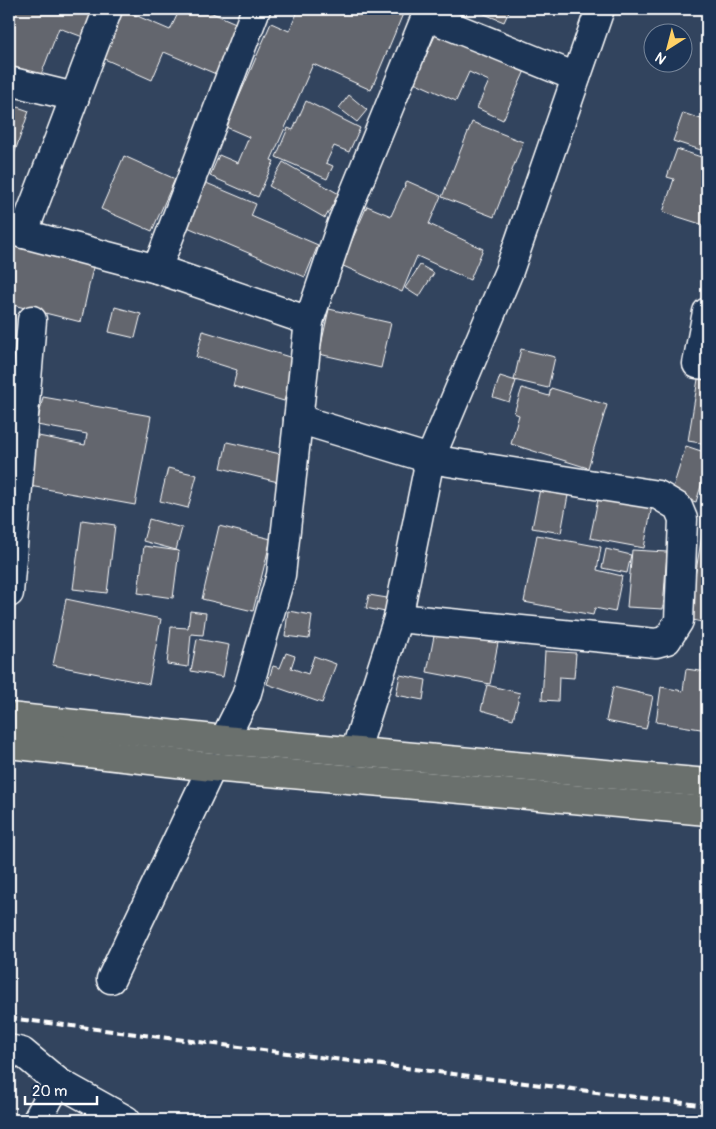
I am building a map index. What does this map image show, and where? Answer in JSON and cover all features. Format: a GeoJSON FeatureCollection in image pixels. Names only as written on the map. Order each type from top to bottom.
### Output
{"type":"FeatureCollection","features":[{"type":"Feature","properties":{"kind":"main road"},"geometry":{"type":"LineString","coordinates":[[9,717],[224,740],[707,783]]}},
{"type":"Feature","properties":{"kind":"main road"},"geometry":{"type":"LineString","coordinates":[[9,744],[212,767],[707,811]]}},
{"type":"Feature","properties":{"kind":"street"},"geometry":{"type":"LineString","coordinates":[[108,9],[75,97],[16,232],[156,270],[309,321]]}},
{"type":"Feature","properties":{"kind":"street"},"geometry":{"type":"LineString","coordinates":[[156,270],[256,9]]}},
{"type":"Feature","properties":{"kind":"street"},"geometry":{"type":"LineString","coordinates":[[355,752],[398,618],[430,459],[509,271],[600,9]]}},
{"type":"Feature","properties":{"kind":"street"},"geometry":{"type":"LineString","coordinates":[[224,740],[246,696],[281,576],[309,321],[342,223],[428,12],[576,77]]}},
{"type":"Feature","properties":{"kind":"street"},"geometry":{"type":"LineString","coordinates":[[9,81],[75,97]]}},
{"type":"Feature","properties":{"kind":"street"},"geometry":{"type":"LineString","coordinates":[[707,312],[697,364],[707,365]]}},
{"type":"Feature","properties":{"kind":"street"},"geometry":{"type":"LineString","coordinates":[[9,593],[18,378],[32,320]]}},
{"type":"Feature","properties":{"kind":"street"},"geometry":{"type":"LineString","coordinates":[[298,419],[430,459],[658,494],[678,507],[683,519],[679,621],[667,640],[656,643],[398,618]]}},
{"type":"Feature","properties":{"kind":"street"},"geometry":{"type":"LineString","coordinates":[[112,979],[212,767]]}},
{"type":"Feature","properties":{"kind":"street"},"geometry":{"type":"LineString","coordinates":[[9,1049],[22,1052],[58,1082],[126,1120]]}},
{"type":"Feature","properties":{"kind":"street"},"geometry":{"type":"LineString","coordinates":[[37,1120],[58,1082]]}},
{"type":"Feature","properties":{"kind":"building"},"geometry":{"type":"Polygon","coordinates":[[[9,9],[94,9],[83,37],[59,28],[39,80],[9,69],[9,9]]]}},
{"type":"Feature","properties":{"kind":"building"},"geometry":{"type":"Polygon","coordinates":[[[121,9],[170,30],[180,9],[203,9],[238,24],[216,74],[164,52],[152,80],[100,57],[121,9]]]}},
{"type":"Feature","properties":{"kind":"building"},"geometry":{"type":"Polygon","coordinates":[[[299,9],[405,9],[371,90],[313,64],[271,160],[274,161],[258,197],[210,176],[219,155],[238,163],[249,137],[226,127],[271,23],[289,31],[299,9]]]}},
{"type":"Feature","properties":{"kind":"building"},"geometry":{"type":"Polygon","coordinates":[[[472,9],[510,9],[504,22],[472,9]]]}},
{"type":"Feature","properties":{"kind":"building"},"geometry":{"type":"Polygon","coordinates":[[[439,27],[527,66],[503,120],[477,108],[489,81],[469,72],[456,101],[414,82],[439,27]]]}},
{"type":"Feature","properties":{"kind":"building"},"geometry":{"type":"Polygon","coordinates":[[[349,95],[367,110],[357,122],[339,108],[349,95]]]}},
{"type":"Feature","properties":{"kind":"building"},"geometry":{"type":"Polygon","coordinates":[[[306,101],[360,128],[349,152],[334,146],[326,163],[333,166],[327,179],[276,157],[288,128],[293,130],[306,101]]]}},
{"type":"Feature","properties":{"kind":"building"},"geometry":{"type":"Polygon","coordinates":[[[9,104],[29,111],[9,169],[9,104]]]}},
{"type":"Feature","properties":{"kind":"building"},"geometry":{"type":"Polygon","coordinates":[[[683,113],[707,121],[707,152],[673,141],[683,113]]]}},
{"type":"Feature","properties":{"kind":"building"},"geometry":{"type":"Polygon","coordinates":[[[472,122],[523,142],[494,217],[442,197],[472,122]]]}},
{"type":"Feature","properties":{"kind":"building"},"geometry":{"type":"Polygon","coordinates":[[[677,149],[707,159],[707,226],[663,212],[674,179],[667,177],[677,149]]]}},
{"type":"Feature","properties":{"kind":"building"},"geometry":{"type":"Polygon","coordinates":[[[124,156],[175,179],[152,231],[101,209],[124,156]]]}},
{"type":"Feature","properties":{"kind":"building"},"geometry":{"type":"Polygon","coordinates":[[[283,162],[339,194],[325,218],[269,186],[283,162]]]}},
{"type":"Feature","properties":{"kind":"building"},"geometry":{"type":"Polygon","coordinates":[[[407,181],[441,196],[429,224],[483,249],[470,280],[417,256],[402,292],[341,265],[367,206],[391,216],[407,181]]]}},
{"type":"Feature","properties":{"kind":"building"},"geometry":{"type":"Polygon","coordinates":[[[204,182],[256,204],[251,216],[318,245],[305,277],[185,226],[204,182]]]}},
{"type":"Feature","properties":{"kind":"building"},"geometry":{"type":"Polygon","coordinates":[[[9,242],[94,263],[81,322],[9,304],[9,242]]]}},
{"type":"Feature","properties":{"kind":"building"},"geometry":{"type":"Polygon","coordinates":[[[420,265],[434,273],[419,297],[405,288],[420,265]]]}},
{"type":"Feature","properties":{"kind":"building"},"geometry":{"type":"Polygon","coordinates":[[[115,307],[141,314],[135,338],[109,332],[115,307]]]}},
{"type":"Feature","properties":{"kind":"building"},"geometry":{"type":"Polygon","coordinates":[[[329,309],[391,323],[381,368],[319,354],[329,309]]]}},
{"type":"Feature","properties":{"kind":"building"},"geometry":{"type":"Polygon","coordinates":[[[203,331],[296,359],[284,401],[233,386],[237,370],[196,357],[203,331]]]}},
{"type":"Feature","properties":{"kind":"building"},"geometry":{"type":"Polygon","coordinates":[[[521,349],[555,357],[548,388],[514,380],[521,349]]]}},
{"type":"Feature","properties":{"kind":"building"},"geometry":{"type":"Polygon","coordinates":[[[699,373],[707,375],[707,444],[688,441],[699,373]]]}},
{"type":"Feature","properties":{"kind":"building"},"geometry":{"type":"Polygon","coordinates":[[[500,376],[516,381],[509,402],[493,397],[500,376]]]}},
{"type":"Feature","properties":{"kind":"building"},"geometry":{"type":"Polygon","coordinates":[[[522,388],[549,396],[551,388],[607,405],[588,468],[511,444],[519,415],[514,413],[522,388]]]}},
{"type":"Feature","properties":{"kind":"building"},"geometry":{"type":"Polygon","coordinates":[[[43,397],[151,416],[135,505],[24,485],[33,435],[85,445],[87,434],[37,425],[43,397]]]}},
{"type":"Feature","properties":{"kind":"building"},"geometry":{"type":"Polygon","coordinates":[[[227,442],[285,455],[278,482],[221,468],[227,442]]]}},
{"type":"Feature","properties":{"kind":"building"},"geometry":{"type":"Polygon","coordinates":[[[686,446],[707,453],[707,467],[696,502],[671,494],[686,446]]]}},
{"type":"Feature","properties":{"kind":"building"},"geometry":{"type":"Polygon","coordinates":[[[168,468],[197,475],[188,508],[160,501],[168,468]]]}},
{"type":"Feature","properties":{"kind":"building"},"geometry":{"type":"Polygon","coordinates":[[[541,484],[569,490],[561,533],[532,528],[541,484]]]}},
{"type":"Feature","properties":{"kind":"building"},"geometry":{"type":"Polygon","coordinates":[[[600,490],[653,500],[644,548],[590,538],[600,490]]]}},
{"type":"Feature","properties":{"kind":"building"},"geometry":{"type":"Polygon","coordinates":[[[707,505],[707,623],[688,619],[707,505]]]}},
{"type":"Feature","properties":{"kind":"building"},"geometry":{"type":"Polygon","coordinates":[[[149,519],[182,528],[176,550],[143,541],[149,519]]]}},
{"type":"Feature","properties":{"kind":"building"},"geometry":{"type":"Polygon","coordinates":[[[82,520],[115,525],[107,593],[73,589],[82,520]]]}},
{"type":"Feature","properties":{"kind":"building"},"geometry":{"type":"Polygon","coordinates":[[[219,526],[271,539],[253,611],[202,599],[219,526]]]}},
{"type":"Feature","properties":{"kind":"building"},"geometry":{"type":"Polygon","coordinates":[[[537,535],[601,547],[597,570],[622,576],[615,612],[595,608],[593,615],[524,602],[537,535]]]}},
{"type":"Feature","properties":{"kind":"building"},"geometry":{"type":"Polygon","coordinates":[[[144,546],[179,551],[173,598],[138,593],[144,546]]]}},
{"type":"Feature","properties":{"kind":"building"},"geometry":{"type":"Polygon","coordinates":[[[606,549],[631,555],[627,573],[602,568],[606,549]]]}},
{"type":"Feature","properties":{"kind":"building"},"geometry":{"type":"Polygon","coordinates":[[[632,550],[667,552],[663,609],[627,607],[632,550]]]}},
{"type":"Feature","properties":{"kind":"building"},"geometry":{"type":"Polygon","coordinates":[[[369,595],[387,598],[385,612],[366,608],[369,595]]]}},
{"type":"Feature","properties":{"kind":"building"},"geometry":{"type":"Polygon","coordinates":[[[66,599],[161,619],[149,684],[53,665],[66,599]]]}},
{"type":"Feature","properties":{"kind":"building"},"geometry":{"type":"Polygon","coordinates":[[[190,611],[206,613],[203,635],[191,634],[188,667],[167,664],[171,627],[188,628],[190,611]]]}},
{"type":"Feature","properties":{"kind":"building"},"geometry":{"type":"Polygon","coordinates":[[[288,611],[312,615],[309,639],[285,636],[288,611]]]}},
{"type":"Feature","properties":{"kind":"building"},"geometry":{"type":"Polygon","coordinates":[[[435,631],[498,643],[490,684],[427,672],[435,631]]]}},
{"type":"Feature","properties":{"kind":"building"},"geometry":{"type":"Polygon","coordinates":[[[197,639],[229,645],[223,677],[191,671],[197,639]]]}},
{"type":"Feature","properties":{"kind":"building"},"geometry":{"type":"Polygon","coordinates":[[[545,651],[576,653],[574,678],[559,677],[558,701],[542,700],[545,651]]]}},
{"type":"Feature","properties":{"kind":"building"},"geometry":{"type":"Polygon","coordinates":[[[286,653],[295,656],[291,668],[308,674],[314,656],[336,664],[322,703],[267,684],[273,666],[280,668],[286,653]]]}},
{"type":"Feature","properties":{"kind":"building"},"geometry":{"type":"Polygon","coordinates":[[[686,669],[707,672],[707,730],[656,722],[661,687],[683,691],[686,669]]]}},
{"type":"Feature","properties":{"kind":"building"},"geometry":{"type":"Polygon","coordinates":[[[400,675],[426,680],[423,700],[396,695],[400,675]]]}},
{"type":"Feature","properties":{"kind":"building"},"geometry":{"type":"Polygon","coordinates":[[[487,685],[520,693],[513,719],[481,710],[487,685]]]}},
{"type":"Feature","properties":{"kind":"building"},"geometry":{"type":"Polygon","coordinates":[[[613,687],[653,696],[646,729],[606,721],[613,687]]]}},
{"type":"Feature","properties":{"kind":"railway"},"geometry":{"type":"LineString","coordinates":[[9,1018],[707,1106]]}}]}
